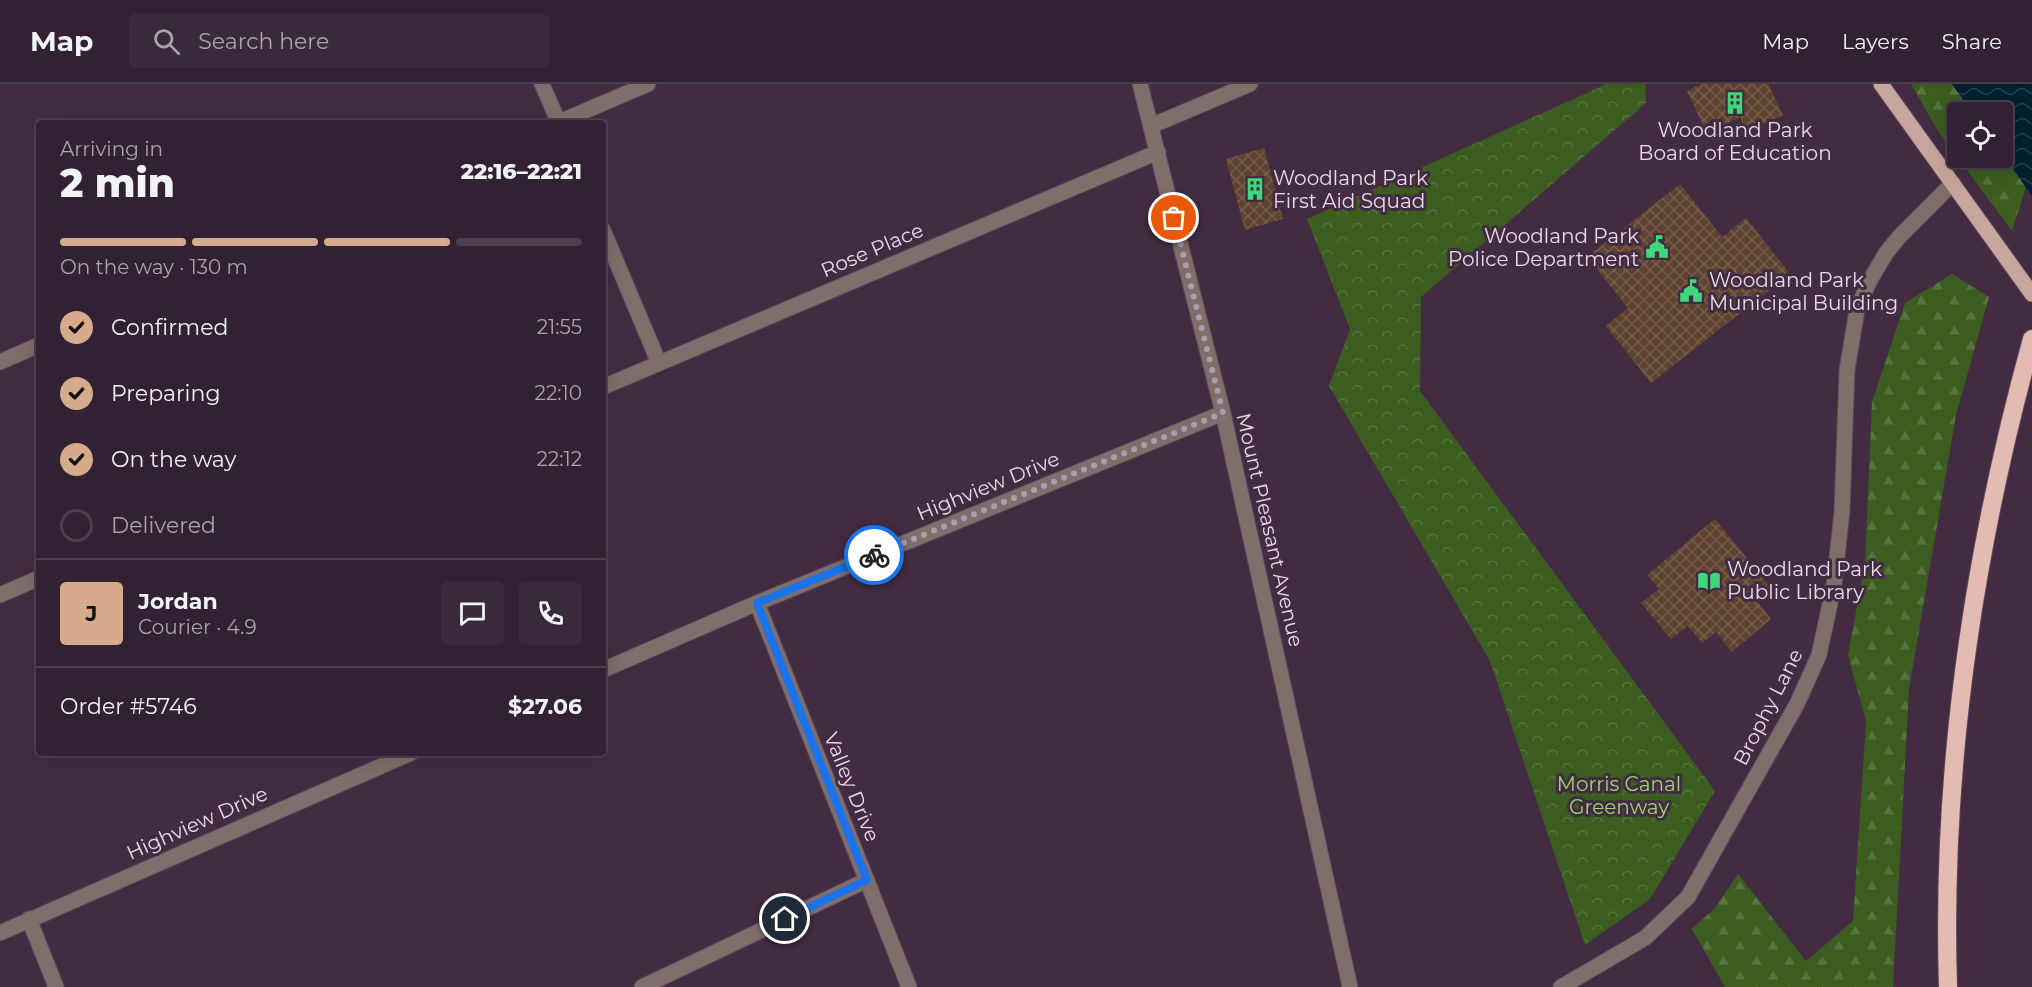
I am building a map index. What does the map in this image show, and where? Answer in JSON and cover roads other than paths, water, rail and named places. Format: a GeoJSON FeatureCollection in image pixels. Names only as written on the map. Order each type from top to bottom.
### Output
{"type":"FeatureCollection","features":[{"type":"Feature","properties":{"kind":"highway"},"geometry":{"type":"LineString","coordinates":[[1948,987],[1954,764],[1964,669],[1981,560],[2013,407],[2032,339]]}},
{"type":"Feature","properties":{"kind":"main road"},"geometry":{"type":"LineString","coordinates":[[1881,84],[2032,294]]}},
{"type":"Feature","properties":{"kind":"street"},"geometry":{"type":"LineString","coordinates":[[542,84],[557,120]]}},
{"type":"Feature","properties":{"kind":"street"},"geometry":{"type":"LineString","coordinates":[[565,120],[648,84]]}},
{"type":"Feature","properties":{"kind":"street","name":"Mount Pleasant Avenue"},"geometry":{"type":"LineString","coordinates":[[1140,84],[1223,413],[1350,987]]}},
{"type":"Feature","properties":{"kind":"street"},"geometry":{"type":"LineString","coordinates":[[1151,126],[1250,84]]}},
{"type":"Feature","properties":{"kind":"street","name":"Rose Place"},"geometry":{"type":"LineString","coordinates":[[606,386],[1158,152]]}},
{"type":"Feature","properties":{"kind":"street","name":"Brophy Lane"},"geometry":{"type":"LineString","coordinates":[[1562,987],[1645,938],[1688,897],[1797,704],[1819,655],[1834,585],[1842,511],[1847,370],[1857,310],[1869,282],[1886,253],[1953,183]]}},
{"type":"Feature","properties":{"kind":"street"},"geometry":{"type":"LineString","coordinates":[[606,237],[658,363]]}},
{"type":"Feature","properties":{"kind":"street"},"geometry":{"type":"LineString","coordinates":[[0,362],[36,346]]}},
{"type":"Feature","properties":{"kind":"street","name":"Highview Drive"},"geometry":{"type":"LineString","coordinates":[[606,669],[757,603],[1223,413]]}},
{"type":"Feature","properties":{"kind":"street"},"geometry":{"type":"LineString","coordinates":[[0,595],[36,579]]}},
{"type":"Feature","properties":{"kind":"street","name":"Valley Drive"},"geometry":{"type":"LineString","coordinates":[[757,603],[909,987]]}},
{"type":"Feature","properties":{"kind":"street","name":"Highview Drive"},"geometry":{"type":"LineString","coordinates":[[0,933],[404,756]]}},
{"type":"Feature","properties":{"kind":"street"},"geometry":{"type":"LineString","coordinates":[[642,987],[867,880]]}},
{"type":"Feature","properties":{"kind":"street"},"geometry":{"type":"LineString","coordinates":[[29,919],[56,987]]}},
{"type":"Feature","properties":{"kind":"water"},"geometry":{"type":"Polygon","coordinates":[[[1952,84],[2032,84],[2032,196],[2012,168],[2013,102],[1965,102],[1952,84]]]}},
{"type":"Feature","properties":{"kind":"place","name":"Woodland Park Board of Education"},"geometry":{"type":"Point","coordinates":[1735,103]}},
{"type":"Feature","properties":{"kind":"place","name":"Woodland Park First Aid Squad"},"geometry":{"type":"Point","coordinates":[1255,189]}},
{"type":"Feature","properties":{"kind":"place","name":"Woodland Park Police Department"},"geometry":{"type":"Point","coordinates":[1657,247]}},
{"type":"Feature","properties":{"kind":"place","name":"Woodland Park Municipal Building"},"geometry":{"type":"Point","coordinates":[1691,291]}},
{"type":"Feature","properties":{"kind":"place","name":"Woodland Park Public Library"},"geometry":{"type":"Point","coordinates":[1709,581]}},
{"type":"Feature","properties":{"kind":"park label","name":"Morris Canal Greenway"},"geometry":{"type":"Point","coordinates":[1619,796]}}]}
